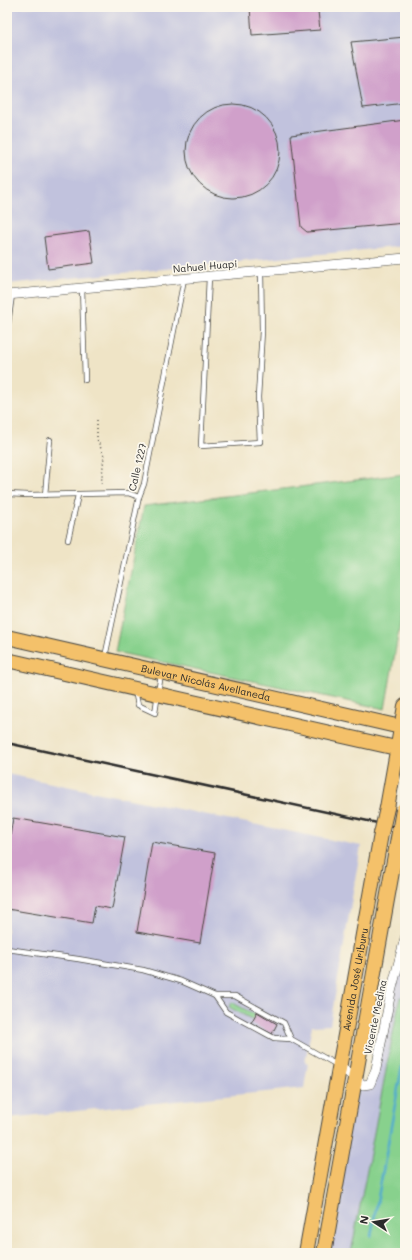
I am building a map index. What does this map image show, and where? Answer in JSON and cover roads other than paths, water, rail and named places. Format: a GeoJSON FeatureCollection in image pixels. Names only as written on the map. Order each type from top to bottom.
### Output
{"type":"FeatureCollection","features":[{"type":"Feature","properties":{"kind":"main road","name":"Bulevar Nicolás Avellaneda"},"geometry":{"type":"LineString","coordinates":[[7,637],[403,728]]}},
{"type":"Feature","properties":{"kind":"main road"},"geometry":{"type":"LineString","coordinates":[[7,660],[401,749]]}},
{"type":"Feature","properties":{"kind":"main road","name":"Avenida José Uriburu"},"geometry":{"type":"LineString","coordinates":[[306,1253],[381,834],[401,749],[405,706]]}},
{"type":"Feature","properties":{"kind":"main road","name":"Avenida José Uriburu"},"geometry":{"type":"LineString","coordinates":[[324,1253],[404,806]]}},
{"type":"Feature","properties":{"kind":"street","name":"Nahuel Huapi"},"geometry":{"type":"LineString","coordinates":[[10,295],[405,258]]}},
{"type":"Feature","properties":{"kind":"street","name":"Vicente Medina"},"geometry":{"type":"LineString","coordinates":[[355,1079],[363,1085],[370,1084],[376,1069],[391,992],[405,938]]}},
{"type":"Feature","properties":{"kind":"street"},"geometry":{"type":"LineString","coordinates":[[340,1066],[355,1079]]}},
{"type":"Feature","properties":{"kind":"lane"},"geometry":{"type":"LineString","coordinates":[[209,277],[201,446],[260,442],[258,397],[262,338],[261,272]]}},
{"type":"Feature","properties":{"kind":"lane","name":"Calle 1227"},"geometry":{"type":"LineString","coordinates":[[105,659],[139,498],[144,484],[184,279]]}},
{"type":"Feature","properties":{"kind":"lane"},"geometry":{"type":"LineString","coordinates":[[82,288],[85,380]]}},
{"type":"Feature","properties":{"kind":"lane"},"geometry":{"type":"LineString","coordinates":[[7,331],[10,295]]}},
{"type":"Feature","properties":{"kind":"lane"},"geometry":{"type":"LineString","coordinates":[[45,495],[50,440]]}},
{"type":"Feature","properties":{"kind":"lane"},"geometry":{"type":"LineString","coordinates":[[7,494],[78,495],[128,493],[139,498]]}},
{"type":"Feature","properties":{"kind":"lane"},"geometry":{"type":"LineString","coordinates":[[68,540],[78,495]]}},
{"type":"Feature","properties":{"kind":"lane"},"geometry":{"type":"LineString","coordinates":[[157,694],[161,672]]}},
{"type":"Feature","properties":{"kind":"lane"},"geometry":{"type":"LineString","coordinates":[[7,949],[143,970],[180,981],[215,996],[235,996],[284,1023],[291,1039]]}},
{"type":"Feature","properties":{"kind":"lane"},"geometry":{"type":"LineString","coordinates":[[215,996],[226,1012],[274,1038],[291,1039],[340,1066]]}},
{"type":"Feature","properties":{"kind":"waterway"},"geometry":{"type":"LineString","coordinates":[[371,1236],[405,1050]]}},
{"type":"Feature","properties":{"kind":"railway"},"geometry":{"type":"LineString","coordinates":[[7,743],[405,829]]}}]}
